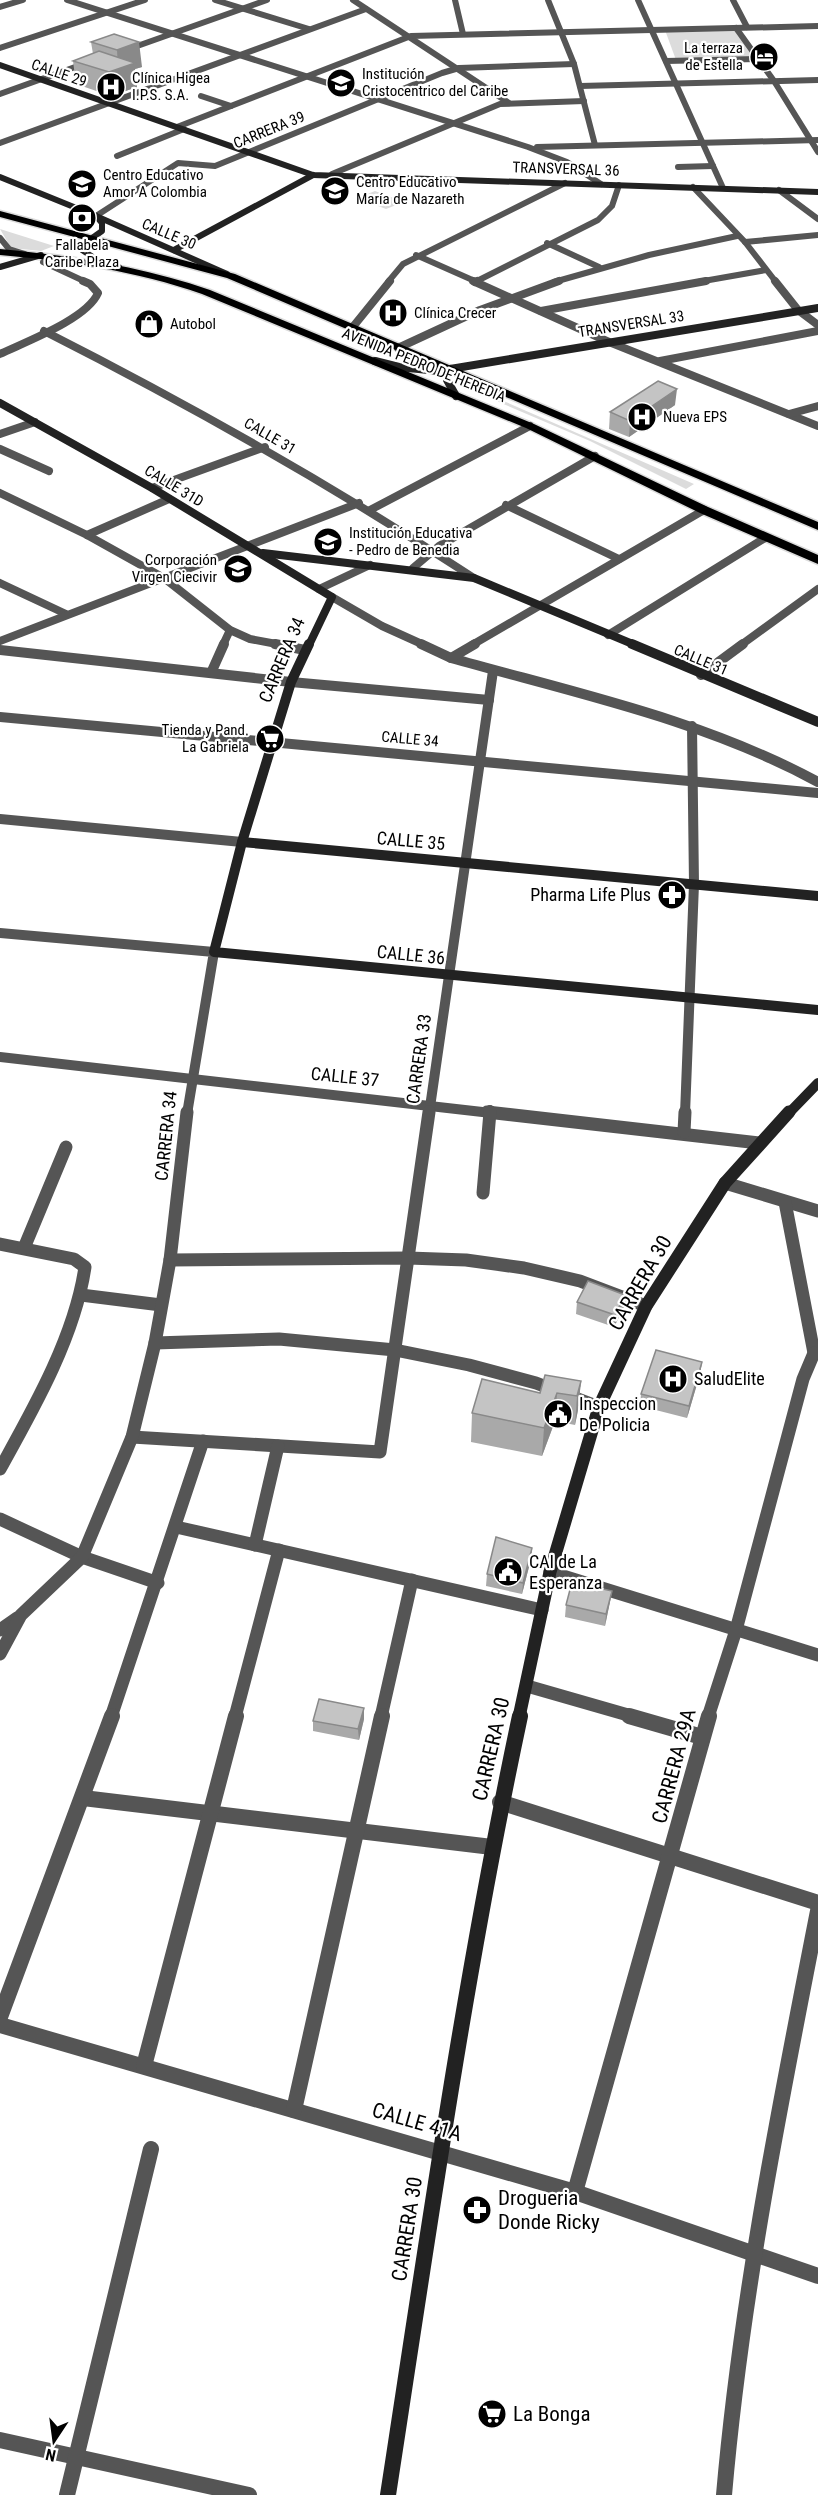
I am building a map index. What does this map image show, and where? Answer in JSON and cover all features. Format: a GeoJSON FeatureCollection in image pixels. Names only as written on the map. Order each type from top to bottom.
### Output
{"type":"FeatureCollection","features":[{"type":"Feature","properties":{"kind":"highway","name":"AVENIDA PEDRO DE HEREDIA"},"geometry":{"type":"LineString","coordinates":[[0,214],[93,237],[231,276],[817,525]]}},
{"type":"Feature","properties":{"kind":"highway"},"geometry":{"type":"LineString","coordinates":[[64,249],[73,237],[70,231]]}},
{"type":"Feature","properties":{"kind":"highway"},"geometry":{"type":"LineString","coordinates":[[93,237],[137,235]]}},
{"type":"Feature","properties":{"kind":"highway","name":"AVENIDA PEDRO DE HEREDIA"},"geometry":{"type":"LineString","coordinates":[[0,252],[25,254],[42,259],[64,249],[200,290],[530,426],[704,510],[818,560]]}},
{"type":"Feature","properties":{"kind":"highway"},"geometry":{"type":"LineString","coordinates":[[464,376],[475,364]]}},
{"type":"Feature","properties":{"kind":"street"},"geometry":{"type":"LineString","coordinates":[[0,7],[23,0]]}},
{"type":"Feature","properties":{"kind":"street"},"geometry":{"type":"LineString","coordinates":[[67,0],[528,147],[567,162],[601,184]]}},
{"type":"Feature","properties":{"kind":"street"},"geometry":{"type":"LineString","coordinates":[[0,48],[145,0]]}},
{"type":"Feature","properties":{"kind":"street"},"geometry":{"type":"LineString","coordinates":[[215,0],[309,29]]}},
{"type":"Feature","properties":{"kind":"street"},"geometry":{"type":"LineString","coordinates":[[120,52],[267,0]]}},
{"type":"Feature","properties":{"kind":"street"},"geometry":{"type":"LineString","coordinates":[[353,0],[411,36],[509,103]]}},
{"type":"Feature","properties":{"kind":"street"},"geometry":{"type":"LineString","coordinates":[[455,0],[464,34]]}},
{"type":"Feature","properties":{"kind":"street"},"geometry":{"type":"LineString","coordinates":[[548,0],[574,64],[596,145]]}},
{"type":"Feature","properties":{"kind":"street"},"geometry":{"type":"LineString","coordinates":[[638,0],[723,188]]}},
{"type":"Feature","properties":{"kind":"street"},"geometry":{"type":"LineString","coordinates":[[733,0],[747,27]]}},
{"type":"Feature","properties":{"kind":"street"},"geometry":{"type":"LineString","coordinates":[[0,143],[366,9]]}},
{"type":"Feature","properties":{"kind":"street"},"geometry":{"type":"LineString","coordinates":[[117,156],[231,106],[411,36],[818,26]]}},
{"type":"Feature","properties":{"kind":"street"},"geometry":{"type":"LineString","coordinates":[[736,28],[814,140],[818,152]]}},
{"type":"Feature","properties":{"kind":"street"},"geometry":{"type":"LineString","coordinates":[[0,94],[99,59]]}},
{"type":"Feature","properties":{"kind":"street"},"geometry":{"type":"LineString","coordinates":[[666,61],[757,59]]}},
{"type":"Feature","properties":{"kind":"street","name":"CARRERA 39"},"geometry":{"type":"LineString","coordinates":[[96,216],[178,163],[215,166],[252,153],[441,73],[459,68],[574,64]]}},
{"type":"Feature","properties":{"kind":"street","name":"CALLE 29"},"geometry":{"type":"LineString","coordinates":[[0,65],[313,175]]}},
{"type":"Feature","properties":{"kind":"street"},"geometry":{"type":"LineString","coordinates":[[580,86],[818,80]]}},
{"type":"Feature","properties":{"kind":"street"},"geometry":{"type":"LineString","coordinates":[[201,96],[231,106]]}},
{"type":"Feature","properties":{"kind":"street"},"geometry":{"type":"LineString","coordinates":[[332,174],[500,104],[584,101]]}},
{"type":"Feature","properties":{"kind":"street"},"geometry":{"type":"LineString","coordinates":[[528,147],[814,140]]}},
{"type":"Feature","properties":{"kind":"street"},"geometry":{"type":"LineString","coordinates":[[678,167],[713,166]]}},
{"type":"Feature","properties":{"kind":"street"},"geometry":{"type":"LineString","coordinates":[[174,250],[313,175]]}},
{"type":"Feature","properties":{"kind":"street","name":"TRANSVERSAL 36"},"geometry":{"type":"LineString","coordinates":[[313,175],[818,192]]}},
{"type":"Feature","properties":{"kind":"street","name":"CALLE 30"},"geometry":{"type":"LineString","coordinates":[[0,177],[96,216],[231,276]]}},
{"type":"Feature","properties":{"kind":"street"},"geometry":{"type":"LineString","coordinates":[[352,328],[394,272],[416,255],[565,183]]}},
{"type":"Feature","properties":{"kind":"street"},"geometry":{"type":"LineString","coordinates":[[475,282],[547,243],[598,220],[612,206],[619,185]]}},
{"type":"Feature","properties":{"kind":"street"},"geometry":{"type":"LineString","coordinates":[[693,187],[745,242],[798,310],[818,326]]}},
{"type":"Feature","properties":{"kind":"street"},"geometry":{"type":"LineString","coordinates":[[779,190],[818,219]]}},
{"type":"Feature","properties":{"kind":"street"},"geometry":{"type":"LineString","coordinates":[[96,216],[103,227],[85,243],[84,251],[99,261],[122,268]]}},
{"type":"Feature","properties":{"kind":"street"},"geometry":{"type":"LineString","coordinates":[[745,242],[818,235]]}},
{"type":"Feature","properties":{"kind":"street"},"geometry":{"type":"LineString","coordinates":[[398,348],[455,319],[509,297],[599,267],[737,236]]}},
{"type":"Feature","properties":{"kind":"street"},"geometry":{"type":"LineString","coordinates":[[0,238],[9,249],[25,254]]}},
{"type":"Feature","properties":{"kind":"street"},"geometry":{"type":"LineString","coordinates":[[547,243],[599,267]]}},
{"type":"Feature","properties":{"kind":"street"},"geometry":{"type":"LineString","coordinates":[[416,255],[609,342],[818,426]]}},
{"type":"Feature","properties":{"kind":"street"},"geometry":{"type":"LineString","coordinates":[[0,267],[42,259],[90,284],[98,293],[90,305],[0,354]]}},
{"type":"Feature","properties":{"kind":"street"},"geometry":{"type":"LineString","coordinates":[[541,311],[766,270]]}},
{"type":"Feature","properties":{"kind":"street","name":"TRANSVERSAL 33"},"geometry":{"type":"LineString","coordinates":[[364,358],[417,370],[438,371],[818,308]]}},
{"type":"Feature","properties":{"kind":"street","name":"CALLE 31"},"geometry":{"type":"LineString","coordinates":[[44,331],[121,369],[265,447],[359,503],[474,578],[818,723]]}},
{"type":"Feature","properties":{"kind":"street"},"geometry":{"type":"LineString","coordinates":[[660,361],[818,332]]}},
{"type":"Feature","properties":{"kind":"street"},"geometry":{"type":"LineString","coordinates":[[448,369],[447,380],[456,396]]}},
{"type":"Feature","properties":{"kind":"street","name":"CALLE 31D"},"geometry":{"type":"LineString","coordinates":[[0,402],[152,488],[332,597]]}},
{"type":"Feature","properties":{"kind":"street"},"geometry":{"type":"LineString","coordinates":[[789,414],[818,406]]}},
{"type":"Feature","properties":{"kind":"street"},"geometry":{"type":"LineString","coordinates":[[0,434],[35,422]]}},
{"type":"Feature","properties":{"kind":"street"},"geometry":{"type":"LineString","coordinates":[[370,510],[530,426]]}},
{"type":"Feature","properties":{"kind":"street"},"geometry":{"type":"LineString","coordinates":[[152,488],[265,447]]}},
{"type":"Feature","properties":{"kind":"street"},"geometry":{"type":"LineString","coordinates":[[0,449],[49,471]]}},
{"type":"Feature","properties":{"kind":"street"},"geometry":{"type":"LineString","coordinates":[[413,568],[433,550],[596,456]]}},
{"type":"Feature","properties":{"kind":"street"},"geometry":{"type":"LineString","coordinates":[[0,493],[87,535],[164,578],[230,630],[250,639],[305,650]]}},
{"type":"Feature","properties":{"kind":"street"},"geometry":{"type":"LineString","coordinates":[[87,535],[169,499]]}},
{"type":"Feature","properties":{"kind":"street"},"geometry":{"type":"LineString","coordinates":[[0,641],[359,503]]}},
{"type":"Feature","properties":{"kind":"street"},"geometry":{"type":"LineString","coordinates":[[506,506],[619,559]]}},
{"type":"Feature","properties":{"kind":"street"},"geometry":{"type":"LineString","coordinates":[[450,658],[704,510]]}},
{"type":"Feature","properties":{"kind":"street"},"geometry":{"type":"LineString","coordinates":[[608,635],[765,538]]}},
{"type":"Feature","properties":{"kind":"street","name":"CALLE 31"},"geometry":{"type":"LineString","coordinates":[[256,552],[413,568],[474,578]]}},
{"type":"Feature","properties":{"kind":"street"},"geometry":{"type":"LineString","coordinates":[[319,589],[370,565]]}},
{"type":"Feature","properties":{"kind":"street"},"geometry":{"type":"LineString","coordinates":[[0,584],[66,614]]}},
{"type":"Feature","properties":{"kind":"street"},"geometry":{"type":"LineString","coordinates":[[702,675],[818,590]]}},
{"type":"Feature","properties":{"kind":"street"},"geometry":{"type":"LineString","coordinates":[[332,597],[382,626],[450,658],[692,726],[776,759],[816,778]]}},
{"type":"Feature","properties":{"kind":"street","name":"CARRERA 34"},"geometry":{"type":"LineString","coordinates":[[0,1654],[21,1615],[82,1557],[132,1437],[155,1343],[171,1260],[191,1079],[214,952],[242,842],[291,682],[332,597]]}},
{"type":"Feature","properties":{"kind":"street"},"geometry":{"type":"LineString","coordinates":[[211,673],[230,630]]}},
{"type":"Feature","properties":{"kind":"street"},"geometry":{"type":"LineString","coordinates":[[0,650],[291,682],[489,700]]}},
{"type":"Feature","properties":{"kind":"street","name":"CARRERA 33"},"geometry":{"type":"LineString","coordinates":[[278,1446],[380,1452],[493,671]]}},
{"type":"Feature","properties":{"kind":"street","name":"CALLE 34"},"geometry":{"type":"LineString","coordinates":[[0,717],[818,793]]}},
{"type":"Feature","properties":{"kind":"street"},"geometry":{"type":"LineString","coordinates":[[684,1132],[694,884],[692,726]]}},
{"type":"Feature","properties":{"kind":"street","name":"CALLE 35"},"geometry":{"type":"LineString","coordinates":[[0,819],[818,896]]}},
{"type":"Feature","properties":{"kind":"street","name":"CALLE 36"},"geometry":{"type":"LineString","coordinates":[[0,933],[818,1010]]}},
{"type":"Feature","properties":{"kind":"street","name":"CALLE 37"},"geometry":{"type":"LineString","coordinates":[[0,1057],[490,1110],[759,1143]]}},
{"type":"Feature","properties":{"kind":"street","name":"CARRERA 30"},"geometry":{"type":"LineString","coordinates":[[388,2495],[440,2153],[500,1802],[550,1572],[599,1407],[646,1306],[725,1183],[759,1143],[816,1085]]}},
{"type":"Feature","properties":{"kind":"street"},"geometry":{"type":"LineString","coordinates":[[483,1193],[490,1110]]}},
{"type":"Feature","properties":{"kind":"street"},"geometry":{"type":"LineString","coordinates":[[24,1248],[66,1148]]}},
{"type":"Feature","properties":{"kind":"street"},"geometry":{"type":"LineString","coordinates":[[725,1183],[818,1211]]}},
{"type":"Feature","properties":{"kind":"street"},"geometry":{"type":"LineString","coordinates":[[785,1202],[816,1352]]}},
{"type":"Feature","properties":{"kind":"street"},"geometry":{"type":"LineString","coordinates":[[0,1244],[74,1259],[85,1267],[81,1295],[40,1397],[0,1469]]}},
{"type":"Feature","properties":{"kind":"street"},"geometry":{"type":"LineString","coordinates":[[171,1260],[408,1258],[466,1260],[524,1268],[580,1281],[646,1306]]}},
{"type":"Feature","properties":{"kind":"street"},"geometry":{"type":"LineString","coordinates":[[81,1295],[161,1305]]}},
{"type":"Feature","properties":{"kind":"street"},"geometry":{"type":"LineString","coordinates":[[155,1343],[279,1339],[395,1350],[469,1365],[536,1383],[599,1407]]}},
{"type":"Feature","properties":{"kind":"street","name":"CARRERA 29A"},"geometry":{"type":"LineString","coordinates":[[575,2192],[671,1856],[702,1737],[736,1630],[802,1379],[816,1352]]}},
{"type":"Feature","properties":{"kind":"street"},"geometry":{"type":"LineString","coordinates":[[132,1437],[278,1446],[255,1545]]}},
{"type":"Feature","properties":{"kind":"street"},"geometry":{"type":"LineString","coordinates":[[0,2017],[83,1798],[158,1583],[203,1441]]}},
{"type":"Feature","properties":{"kind":"street"},"geometry":{"type":"LineString","coordinates":[[0,1519],[82,1557],[158,1583]]}},
{"type":"Feature","properties":{"kind":"street"},"geometry":{"type":"LineString","coordinates":[[176,1527],[542,1610]]}},
{"type":"Feature","properties":{"kind":"street"},"geometry":{"type":"LineString","coordinates":[[144,2066],[279,1550]]}},
{"type":"Feature","properties":{"kind":"street"},"geometry":{"type":"LineString","coordinates":[[550,1572],[818,1655]]}},
{"type":"Feature","properties":{"kind":"street"},"geometry":{"type":"LineString","coordinates":[[294,2110],[412,1580]]}},
{"type":"Feature","properties":{"kind":"street"},"geometry":{"type":"LineString","coordinates":[[0,1630],[21,1615]]}},
{"type":"Feature","properties":{"kind":"street"},"geometry":{"type":"LineString","coordinates":[[527,1686],[702,1737]]}},
{"type":"Feature","properties":{"kind":"street"},"geometry":{"type":"LineString","coordinates":[[83,1798],[492,1847]]}},
{"type":"Feature","properties":{"kind":"street"},"geometry":{"type":"LineString","coordinates":[[500,1802],[818,1903]]}},
{"type":"Feature","properties":{"kind":"street"},"geometry":{"type":"LineString","coordinates":[[724,2495],[730,2408],[752,2253],[818,1911]]}},
{"type":"Feature","properties":{"kind":"street","name":"CALLE 41A"},"geometry":{"type":"LineString","coordinates":[[0,2025],[575,2192],[818,2276]]}},
{"type":"Feature","properties":{"kind":"street"},"geometry":{"type":"LineString","coordinates":[[67,2495],[151,2149]]}},
{"type":"Feature","properties":{"kind":"street"},"geometry":{"type":"LineString","coordinates":[[0,2439],[76,2458],[249,2495]]}},
{"type":"Feature","properties":{"kind":"shaded area"},"geometry":{"type":"Polygon","coordinates":[[[736,29],[756,57],[676,60],[665,30],[736,29]]]}},
{"type":"Feature","properties":{"kind":"shaded area"},"geometry":{"type":"Polygon","coordinates":[[[375,191],[404,202],[386,209],[357,198],[375,191]]]}},
{"type":"Feature","properties":{"kind":"shaded area"},"geometry":{"type":"Polygon","coordinates":[[[0,229],[54,246],[41,251],[11,248],[0,229]]]}},
{"type":"Feature","properties":{"kind":"shaded area"},"geometry":{"type":"Polygon","coordinates":[[[469,386],[694,484],[686,489],[590,441],[466,388],[469,386]]]}},
{"type":"Feature","properties":{"kind":"building"},"geometry":{"type":"Polygon","coordinates":[[[114,34],[139,42],[117,50],[91,42],[114,34]]]}},
{"type":"Feature","properties":{"kind":"building"},"geometry":{"type":"Polygon","coordinates":[[[99,51],[135,63],[109,72],[73,61],[99,51]]]}},
{"type":"Feature","properties":{"kind":"building"},"geometry":{"type":"Polygon","coordinates":[[[658,381],[677,389],[630,421],[610,412],[658,381]]]}},
{"type":"Feature","properties":{"kind":"building"},"geometry":{"type":"Polygon","coordinates":[[[588,1281],[625,1295],[615,1315],[577,1302],[588,1281]]]}},
{"type":"Feature","properties":{"kind":"building"},"geometry":{"type":"Polygon","coordinates":[[[656,1350],[702,1362],[689,1406],[641,1394],[656,1350]]]}},
{"type":"Feature","properties":{"kind":"building"},"geometry":{"type":"Polygon","coordinates":[[[545,1375],[581,1381],[577,1396],[557,1393],[544,1428],[472,1413],[482,1379],[540,1393],[545,1375]]]}},
{"type":"Feature","properties":{"kind":"building","name":"CAI de La Esperanza"},"geometry":{"type":"Polygon","coordinates":[[[496,1537],[532,1548],[523,1583],[487,1574],[496,1537]]]}},
{"type":"Feature","properties":{"kind":"building"},"geometry":{"type":"Polygon","coordinates":[[[572,1582],[612,1591],[606,1614],[566,1605],[572,1582]]]}},
{"type":"Feature","properties":{"kind":"building"},"geometry":{"type":"Polygon","coordinates":[[[319,1699],[364,1708],[358,1729],[313,1721],[319,1699]]]}},
{"type":"Feature","properties":{"kind":"place","name":"La terraza de Estella"},"geometry":{"type":"Point","coordinates":[764,57]}},
{"type":"Feature","properties":{"kind":"place","name":"Institución Cristocentrico del Caribe"},"geometry":{"type":"Point","coordinates":[341,83]}},
{"type":"Feature","properties":{"kind":"place","name":"Clínica Higea I.P.S. S.A."},"geometry":{"type":"Point","coordinates":[111,87]}},
{"type":"Feature","properties":{"kind":"place","name":"Centro Educativo Amor A Colombia"},"geometry":{"type":"Point","coordinates":[82,184]}},
{"type":"Feature","properties":{"kind":"place","name":"Centro Educativo María de Nazareth"},"geometry":{"type":"Point","coordinates":[335,191]}},
{"type":"Feature","properties":{"kind":"place","name":"Fallabela Caribe Plaza"},"geometry":{"type":"Point","coordinates":[82,218]}},
{"type":"Feature","properties":{"kind":"place","name":"Clínica Crecer"},"geometry":{"type":"Point","coordinates":[393,313]}},
{"type":"Feature","properties":{"kind":"place","name":"Autobol"},"geometry":{"type":"Point","coordinates":[149,324]}},
{"type":"Feature","properties":{"kind":"place","name":"Nueva EPS"},"geometry":{"type":"Point","coordinates":[642,417]}},
{"type":"Feature","properties":{"kind":"place","name":"Institución Educativa - Pedro de Benedia"},"geometry":{"type":"Point","coordinates":[328,542]}},
{"type":"Feature","properties":{"kind":"place","name":"Corporación Virgen Ciecivir"},"geometry":{"type":"Point","coordinates":[238,569]}},
{"type":"Feature","properties":{"kind":"place","name":"Tienda y Pand. La Gabriela"},"geometry":{"type":"Point","coordinates":[270,739]}},
{"type":"Feature","properties":{"kind":"place","name":"Pharma Life Plus"},"geometry":{"type":"Point","coordinates":[672,895]}},
{"type":"Feature","properties":{"kind":"place","name":"SaludElite"},"geometry":{"type":"Point","coordinates":[673,1379]}},
{"type":"Feature","properties":{"kind":"place","name":"Inspeccion De Policia"},"geometry":{"type":"Point","coordinates":[558,1414]}},
{"type":"Feature","properties":{"kind":"place","name":"CAI de La Esperanza"},"geometry":{"type":"Point","coordinates":[508,1572]}},
{"type":"Feature","properties":{"kind":"place","name":"Drogueria Donde Ricky"},"geometry":{"type":"Point","coordinates":[477,2210]}},
{"type":"Feature","properties":{"kind":"place","name":"La Bonga"},"geometry":{"type":"Point","coordinates":[492,2414]}}]}
